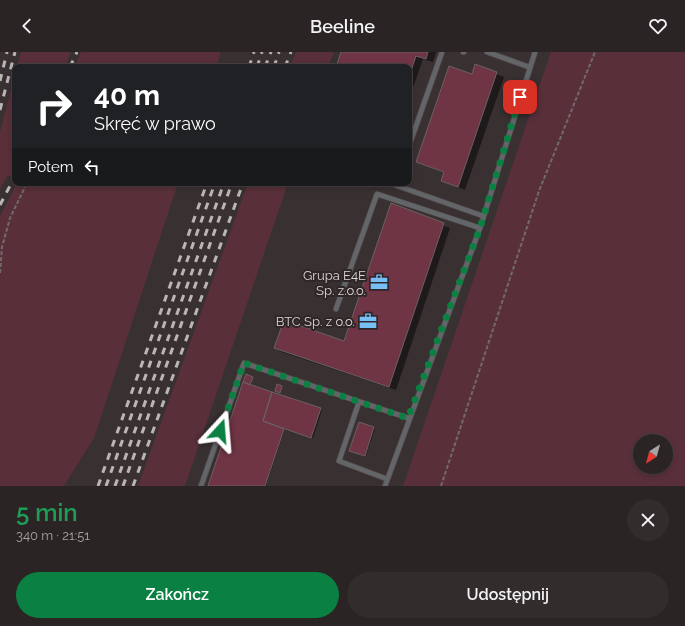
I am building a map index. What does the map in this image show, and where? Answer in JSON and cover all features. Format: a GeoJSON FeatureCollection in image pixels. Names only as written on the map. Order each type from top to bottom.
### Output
{"type":"FeatureCollection","features":[{"type":"Feature","properties":{"kind":"lane"},"geometry":{"type":"LineString","coordinates":[[412,137],[442,52]]}},
{"type":"Feature","properties":{"kind":"lane"},"geometry":{"type":"LineString","coordinates":[[487,52],[530,67]]}},
{"type":"Feature","properties":{"kind":"lane"},"geometry":{"type":"LineString","coordinates":[[385,486],[408,418],[480,228],[535,52]]}},
{"type":"Feature","properties":{"kind":"lane"},"geometry":{"type":"LineString","coordinates":[[399,186],[483,216]]}},
{"type":"Feature","properties":{"kind":"lane"},"geometry":{"type":"LineString","coordinates":[[336,309],[377,194],[480,228]]}},
{"type":"Feature","properties":{"kind":"lane"},"geometry":{"type":"LineString","coordinates":[[201,486],[244,363],[408,418]]}},
{"type":"Feature","properties":{"kind":"lane"},"geometry":{"type":"LineString","coordinates":[[360,402],[339,461],[387,479]]}},
{"type":"Feature","properties":{"kind":"path"},"geometry":{"type":"LineString","coordinates":[[441,486],[539,191],[595,52]]}},
{"type":"Feature","properties":{"kind":"path"},"geometry":{"type":"LineString","coordinates":[[0,273],[2,247],[10,218],[26,186]]}},
{"type":"Feature","properties":{"kind":"shaded area"},"geometry":{"type":"Polygon","coordinates":[[[21,52],[71,52],[66,64],[18,64],[21,52]]]}},
{"type":"Feature","properties":{"kind":"shaded area"},"geometry":{"type":"Polygon","coordinates":[[[81,52],[221,52],[217,64],[75,64],[81,52]]]}},
{"type":"Feature","properties":{"kind":"shaded area"},"geometry":{"type":"Polygon","coordinates":[[[296,52],[334,52],[329,64],[291,64],[296,52]]]}},
{"type":"Feature","properties":{"kind":"shaded area"},"geometry":{"type":"Polygon","coordinates":[[[551,52],[685,52],[685,486],[403,486],[551,52]]]}},
{"type":"Feature","properties":{"kind":"shaded area"},"geometry":{"type":"Polygon","coordinates":[[[12,86],[12,174],[11,176],[7,176],[0,189],[0,132],[12,86]]]}},
{"type":"Feature","properties":{"kind":"shaded area"},"geometry":{"type":"Polygon","coordinates":[[[15,186],[177,186],[94,438],[64,486],[0,486],[0,216],[15,186]]]}},
{"type":"Feature","properties":{"kind":"shaded area"},"geometry":{"type":"Polygon","coordinates":[[[247,186],[287,186],[185,486],[138,486],[247,186]]]}},
{"type":"Feature","properties":{"kind":"building"},"geometry":{"type":"Polygon","coordinates":[[[341,52],[428,52],[426,59],[416,56],[412,68],[412,64],[337,64],[341,52]]]}},
{"type":"Feature","properties":{"kind":"building"},"geometry":{"type":"Polygon","coordinates":[[[475,64],[497,72],[458,187],[441,181],[444,172],[416,162],[449,66],[472,74],[475,64]]]}},
{"type":"Feature","properties":{"kind":"building"},"geometry":{"type":"Polygon","coordinates":[[[391,203],[444,223],[389,387],[274,348],[284,320],[344,341],[391,203]]]}},
{"type":"Feature","properties":{"kind":"building"},"geometry":{"type":"Polygon","coordinates":[[[246,374],[253,377],[250,385],[243,382],[246,374]]]}},
{"type":"Feature","properties":{"kind":"building"},"geometry":{"type":"Polygon","coordinates":[[[243,382],[272,392],[263,421],[284,429],[265,486],[208,486],[243,382]]]}},
{"type":"Feature","properties":{"kind":"building"},"geometry":{"type":"Polygon","coordinates":[[[277,384],[282,386],[280,393],[275,391],[277,384]]]}},
{"type":"Feature","properties":{"kind":"building"},"geometry":{"type":"Polygon","coordinates":[[[272,392],[321,408],[311,438],[263,421],[272,392]]]}},
{"type":"Feature","properties":{"kind":"building"},"geometry":{"type":"Polygon","coordinates":[[[359,422],[374,427],[365,456],[349,451],[359,422]]]}},
{"type":"Feature","properties":{"kind":"railway"},"geometry":{"type":"LineString","coordinates":[[0,81],[7,52]]}},
{"type":"Feature","properties":{"kind":"railway"},"geometry":{"type":"LineString","coordinates":[[0,110],[15,52]]}},
{"type":"Feature","properties":{"kind":"railway"},"geometry":{"type":"LineString","coordinates":[[71,64],[77,52]]}},
{"type":"Feature","properties":{"kind":"railway"},"geometry":{"type":"LineString","coordinates":[[250,64],[254,52]]}},
{"type":"Feature","properties":{"kind":"railway"},"geometry":{"type":"LineString","coordinates":[[258,64],[262,52]]}},
{"type":"Feature","properties":{"kind":"railway"},"geometry":{"type":"LineString","coordinates":[[266,64],[271,52]]}},
{"type":"Feature","properties":{"kind":"railway"},"geometry":{"type":"LineString","coordinates":[[275,64],[279,52]]}},
{"type":"Feature","properties":{"kind":"railway"},"geometry":{"type":"LineString","coordinates":[[286,64],[291,52]]}},
{"type":"Feature","properties":{"kind":"railway"},"geometry":{"type":"LineString","coordinates":[[0,205],[12,182]]}},
{"type":"Feature","properties":{"kind":"railway"},"geometry":{"type":"LineString","coordinates":[[98,486],[206,186]]}},
{"type":"Feature","properties":{"kind":"railway"},"geometry":{"type":"LineString","coordinates":[[106,486],[214,186]]}},
{"type":"Feature","properties":{"kind":"railway"},"geometry":{"type":"LineString","coordinates":[[115,486],[223,186]]}},
{"type":"Feature","properties":{"kind":"railway"},"geometry":{"type":"LineString","coordinates":[[123,486],[231,186]]}},
{"type":"Feature","properties":{"kind":"railway"},"geometry":{"type":"LineString","coordinates":[[133,486],[242,186]]}},
{"type":"Feature","properties":{"kind":"place","name":"Grupa E4E Sp. z.o.o."},"geometry":{"type":"Point","coordinates":[379,282]}},
{"type":"Feature","properties":{"kind":"place","name":"BTC Sp. z o.o."},"geometry":{"type":"Point","coordinates":[368,321]}},
{"type":"Feature","properties":{"kind":"route"},"geometry":{"type":"LineString","coordinates":[[220,431],[244,363],[408,418],[480,228],[520,97]]}}]}
